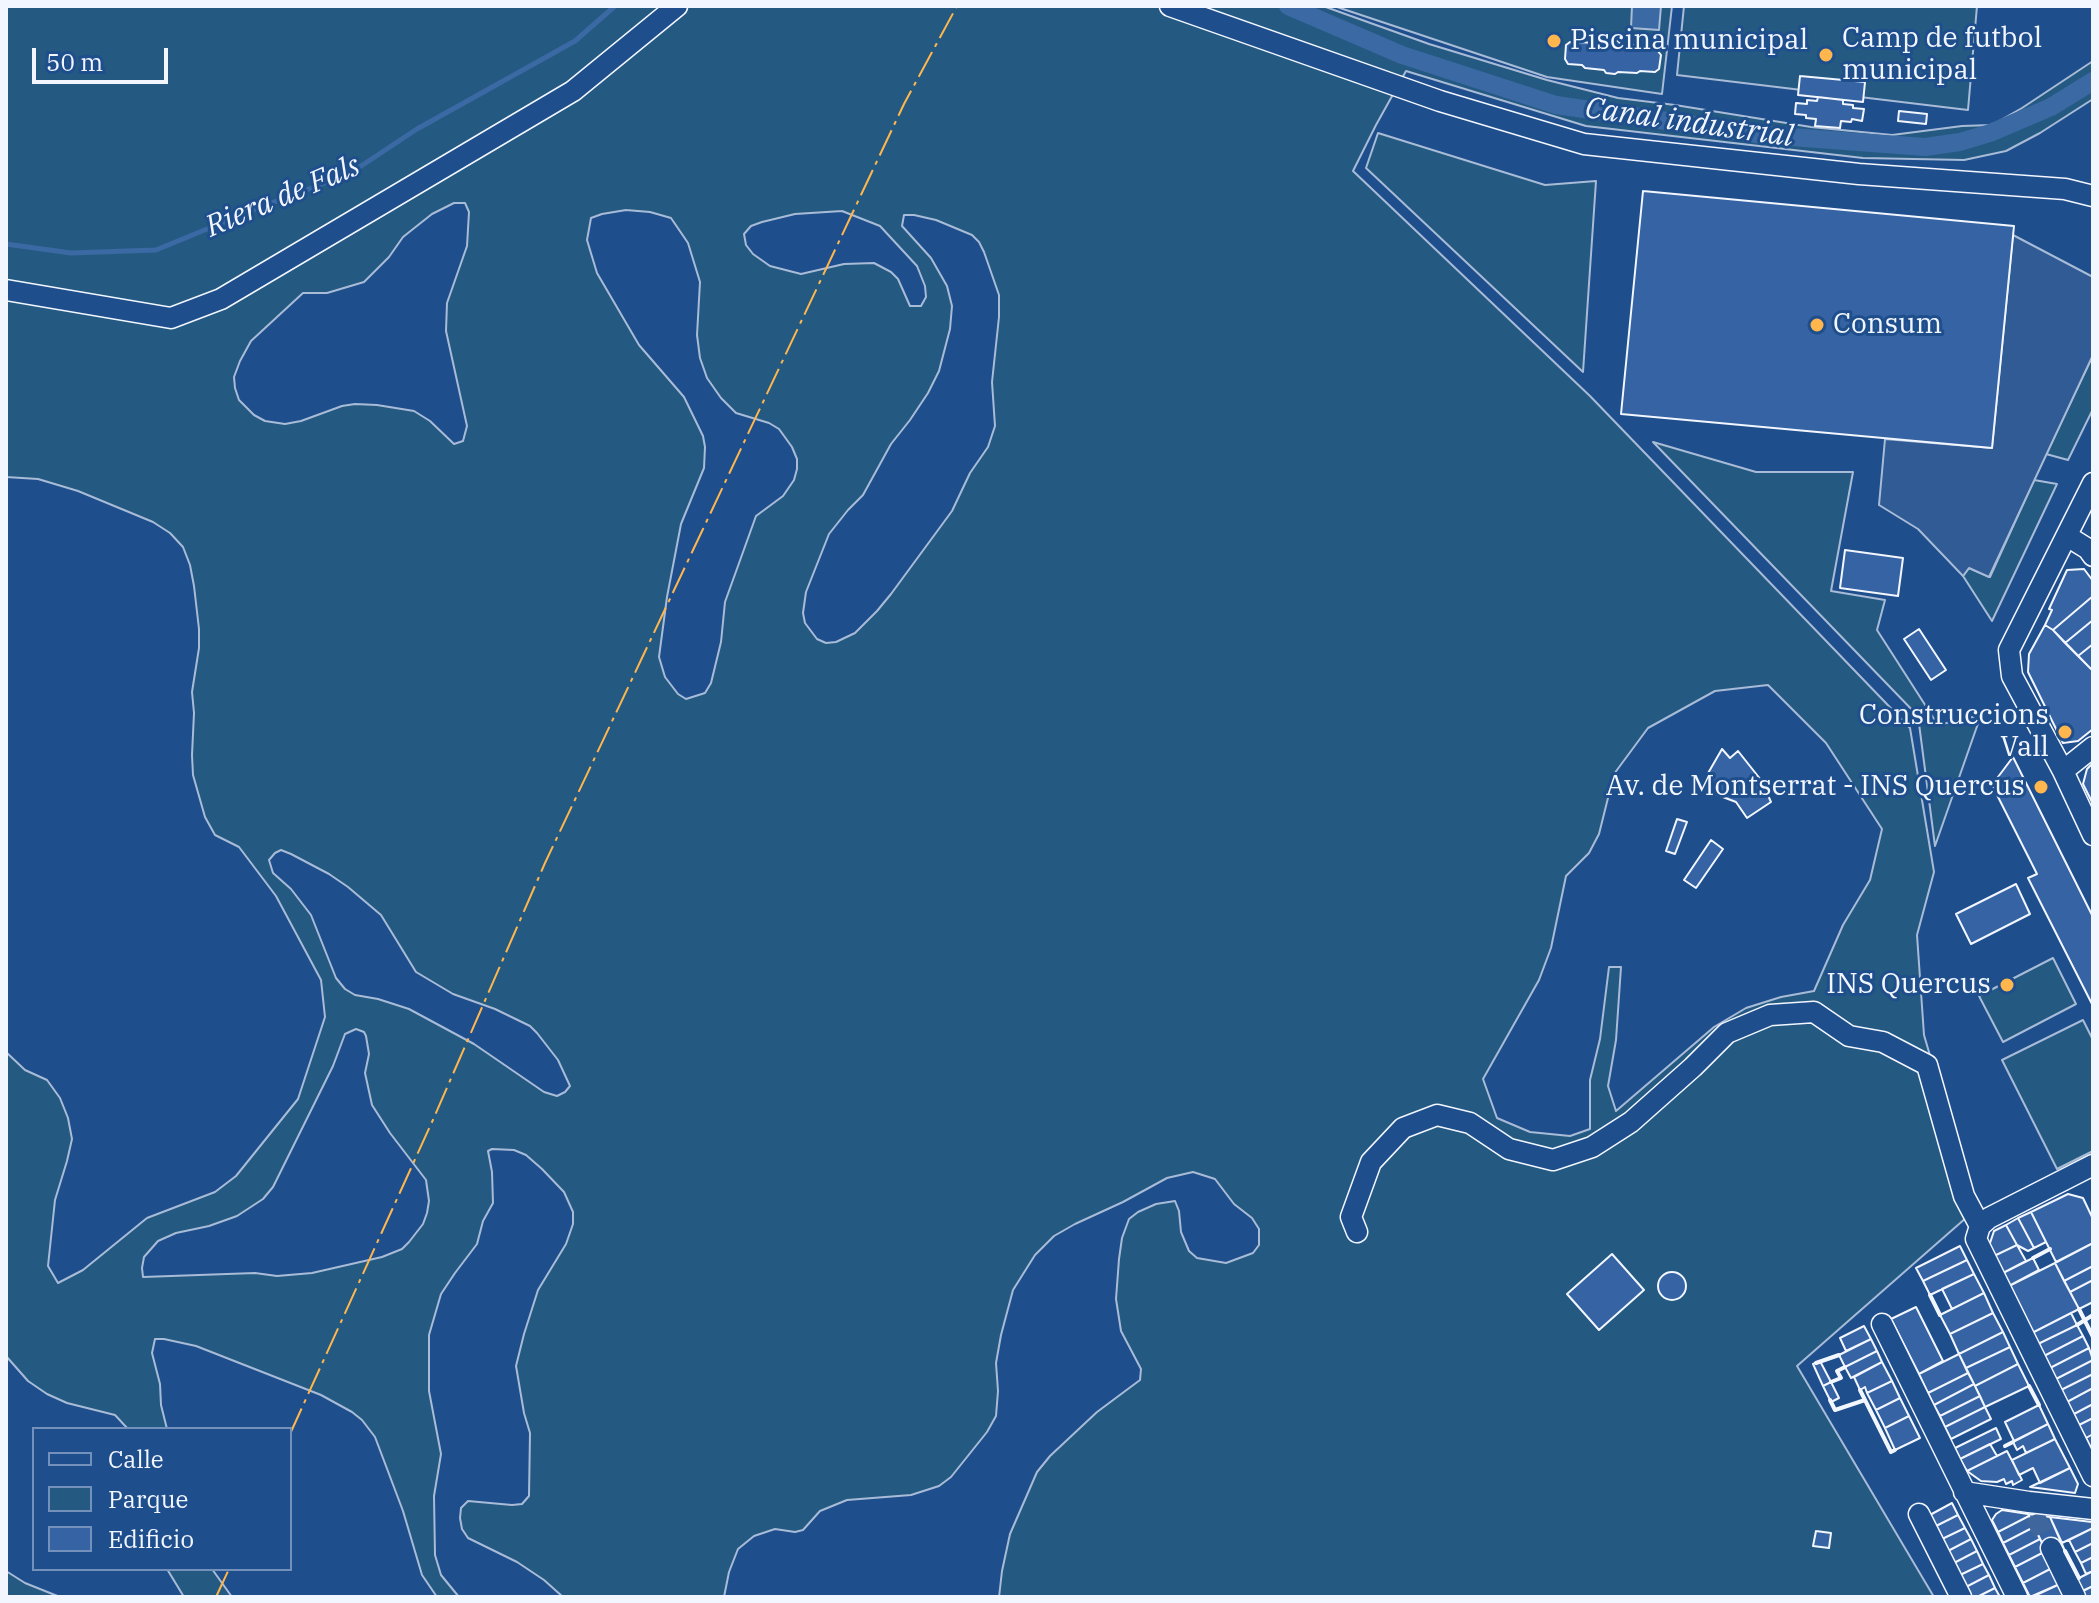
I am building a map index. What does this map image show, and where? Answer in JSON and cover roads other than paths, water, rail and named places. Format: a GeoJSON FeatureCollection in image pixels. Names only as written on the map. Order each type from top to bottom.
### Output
{"type":"FeatureCollection","features":[{"type":"Feature","properties":{"kind":"street"},"geometry":{"type":"LineString","coordinates":[[6,290],[171,318],[221,299],[573,91],[677,6]]}},
{"type":"Feature","properties":{"kind":"street"},"geometry":{"type":"LineString","coordinates":[[1170,6],[1440,101],[1584,144],[1859,174],[2065,189],[2093,187]]}},
{"type":"Feature","properties":{"kind":"street"},"geometry":{"type":"LineString","coordinates":[[2065,189],[2093,196]]}},
{"type":"Feature","properties":{"kind":"street"},"geometry":{"type":"LineString","coordinates":[[2093,483],[2009,650],[2012,676],[2093,835]]}},
{"type":"Feature","properties":{"kind":"street"},"geometry":{"type":"LineString","coordinates":[[2067,536],[2088,549],[2093,556]]}},
{"type":"Feature","properties":{"kind":"street"},"geometry":{"type":"LineString","coordinates":[[2063,771],[2093,747]]}},
{"type":"Feature","properties":{"kind":"street"},"geometry":{"type":"LineString","coordinates":[[1357,1232],[1351,1217],[1371,1162],[1403,1128],[1437,1115],[1470,1123],[1509,1149],[1553,1160],[1592,1147],[1631,1122],[1727,1033],[1770,1015],[1814,1012],[1849,1036],[1883,1042],[1927,1065],[1964,1196],[1978,1233],[2093,1476]]}},
{"type":"Feature","properties":{"kind":"street"},"geometry":{"type":"LineString","coordinates":[[1978,1233],[1989,1218],[2091,1170]]}},
{"type":"Feature","properties":{"kind":"street"},"geometry":{"type":"LineString","coordinates":[[1882,1324],[2017,1597]]}},
{"type":"Feature","properties":{"kind":"street"},"geometry":{"type":"LineString","coordinates":[[1964,1492],[2033,1509],[2093,1509]]}},
{"type":"Feature","properties":{"kind":"street"},"geometry":{"type":"LineString","coordinates":[[1919,1514],[1961,1597]]}},
{"type":"Feature","properties":{"kind":"street"},"geometry":{"type":"LineString","coordinates":[[2051,1548],[2075,1597]]}},
{"type":"Feature","properties":{"kind":"waterway","name":"Riera de Fals"},"geometry":{"type":"LineString","coordinates":[[6,244],[71,253],[156,250],[349,174],[417,129],[575,41],[615,6]]}},
{"type":"Feature","properties":{"kind":"waterway","name":"Canal industrial"},"geometry":{"type":"LineString","coordinates":[[1288,6],[1402,55],[1556,105],[1764,135],[1925,147],[1960,142],[2051,107],[2093,81]]}},
{"type":"Feature","properties":{"kind":"tunnel"},"geometry":{"type":"LineString","coordinates":[[2034,1515],[2051,1548]]}},
{"type":"Feature","properties":{"kind":"place","name":"Piscina municipal"},"geometry":{"type":"Point","coordinates":[1554,41]}},
{"type":"Feature","properties":{"kind":"place","name":"Camp de futbol municipal"},"geometry":{"type":"Point","coordinates":[1826,55]}},
{"type":"Feature","properties":{"kind":"place","name":"Consum"},"geometry":{"type":"Point","coordinates":[1817,325]}},
{"type":"Feature","properties":{"kind":"place","name":"Construccions Vall"},"geometry":{"type":"Point","coordinates":[2065,732]}},
{"type":"Feature","properties":{"kind":"place","name":"Av. de Montserrat - INS Quercus"},"geometry":{"type":"Point","coordinates":[2041,787]}},
{"type":"Feature","properties":{"kind":"place","name":"INS Quercus"},"geometry":{"type":"Point","coordinates":[2007,985]}}]}
